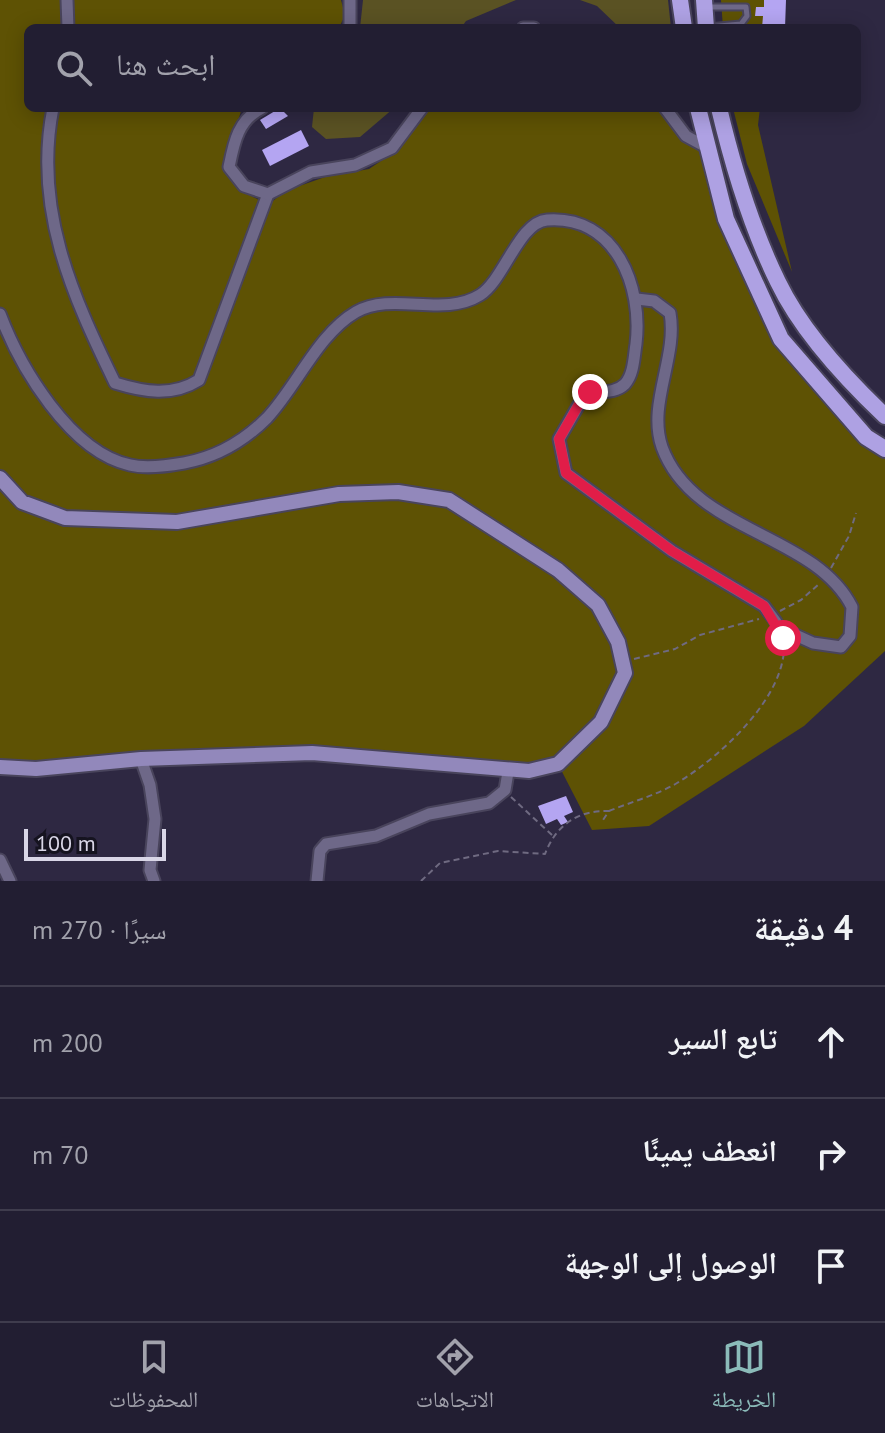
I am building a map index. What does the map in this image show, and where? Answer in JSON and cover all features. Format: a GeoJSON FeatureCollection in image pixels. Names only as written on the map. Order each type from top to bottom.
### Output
{"type":"FeatureCollection","features":[{"type":"Feature","properties":{"kind":"main road"},"geometry":{"type":"LineString","coordinates":[[680,0],[683,24]]}},
{"type":"Feature","properties":{"kind":"main road"},"geometry":{"type":"LineString","coordinates":[[704,4],[706,24]]}},
{"type":"Feature","properties":{"kind":"main road"},"geometry":{"type":"LineString","coordinates":[[699,112],[726,219],[781,339],[866,437],[885,449]]}},
{"type":"Feature","properties":{"kind":"main road"},"geometry":{"type":"LineString","coordinates":[[720,112],[734,171],[778,284],[842,376],[885,416]]}},
{"type":"Feature","properties":{"kind":"street"},"geometry":{"type":"LineString","coordinates":[[67,0],[68,24]]}},
{"type":"Feature","properties":{"kind":"street"},"geometry":{"type":"LineString","coordinates":[[350,0],[350,24]]}},
{"type":"Feature","properties":{"kind":"street"},"geometry":{"type":"LineString","coordinates":[[52,112],[45,148],[49,202],[75,300],[115,383],[141,391],[182,391],[199,380],[268,194],[311,172],[355,165],[392,148],[419,112]]}},
{"type":"Feature","properties":{"kind":"street"},"geometry":{"type":"LineString","coordinates":[[254,112],[235,135],[229,167],[244,186],[268,194]]}},
{"type":"Feature","properties":{"kind":"street"},"geometry":{"type":"LineString","coordinates":[[668,112],[686,136],[708,148]]}},
{"type":"Feature","properties":{"kind":"street"},"geometry":{"type":"LineString","coordinates":[[0,314],[29,373],[68,426],[110,457],[143,467],[197,461],[238,442],[267,417],[337,327],[357,311],[378,306],[456,303],[479,296],[500,275],[523,238],[542,221],[566,223],[598,235],[626,268],[637,299],[638,327],[629,379],[618,389],[590,392],[582,399],[559,439],[563,468],[613,511],[775,621],[813,643],[841,647],[850,636],[852,607],[826,575],[713,507],[676,472],[662,447],[658,428],[670,313],[654,301],[637,299]]}},
{"type":"Feature","properties":{"kind":"street"},"geometry":{"type":"LineString","coordinates":[[0,478],[22,502],[65,518],[177,522],[339,494],[398,492],[449,500],[558,570],[598,605],[618,642],[625,673],[601,722],[558,764],[529,771],[508,772],[427,761],[312,753],[141,759],[36,769],[0,767]]}},
{"type":"Feature","properties":{"kind":"street"},"geometry":{"type":"LineString","coordinates":[[141,759],[153,799],[150,870],[154,881]]}},
{"type":"Feature","properties":{"kind":"street"},"geometry":{"type":"LineString","coordinates":[[317,881],[320,851],[326,844],[376,836],[429,814],[480,806],[496,800],[505,790],[508,772]]}},
{"type":"Feature","properties":{"kind":"street"},"geometry":{"type":"LineString","coordinates":[[0,860],[10,881]]}},
{"type":"Feature","properties":{"kind":"lane"},"geometry":{"type":"LineString","coordinates":[[704,4],[746,7],[747,16],[741,24]]}},
{"type":"Feature","properties":{"kind":"path"},"geometry":{"type":"LineString","coordinates":[[633,660],[675,649],[700,635],[775,621],[826,575],[849,536],[856,513]]}},
{"type":"Feature","properties":{"kind":"path"},"geometry":{"type":"LineString","coordinates":[[421,881],[440,863],[498,851],[545,854],[552,835],[582,815],[609,811],[675,785],[709,760],[753,720],[785,653],[775,621]]}},
{"type":"Feature","properties":{"kind":"path"},"geometry":{"type":"LineString","coordinates":[[505,790],[552,835]]}},
{"type":"Feature","properties":{"kind":"path"},"geometry":{"type":"LineString","coordinates":[[603,820],[609,811]]}},
{"type":"Feature","properties":{"kind":"shaded area"},"geometry":{"type":"Polygon","coordinates":[[[0,0],[341,0],[345,15],[341,24],[24,24],[24,112],[241,112],[223,170],[237,188],[268,205],[285,191],[325,177],[369,169],[394,152],[423,112],[668,112],[686,136],[708,148],[733,235],[781,339],[885,449],[885,651],[804,726],[649,826],[592,830],[558,764],[529,771],[312,753],[0,767],[0,0]]]}},
{"type":"Feature","properties":{"kind":"shaded area"},"geometry":{"type":"Polygon","coordinates":[[[363,0],[516,0],[464,24],[360,24],[363,0]]]}},
{"type":"Feature","properties":{"kind":"shaded area"},"geometry":{"type":"Polygon","coordinates":[[[580,0],[668,0],[671,24],[616,24],[597,6],[580,0]]]}},
{"type":"Feature","properties":{"kind":"shaded area"},"geometry":{"type":"Polygon","coordinates":[[[721,0],[775,0],[772,24],[723,24],[721,0]]]}},
{"type":"Feature","properties":{"kind":"shaded area"},"geometry":{"type":"Polygon","coordinates":[[[314,112],[389,112],[360,137],[326,139],[312,127],[314,112]]]}},
{"type":"Feature","properties":{"kind":"shaded area"},"geometry":{"type":"Polygon","coordinates":[[[734,112],[760,112],[758,125],[792,272],[747,164],[734,112]]]}},
{"type":"Feature","properties":{"kind":"building"},"geometry":{"type":"Polygon","coordinates":[[[764,0],[786,0],[785,24],[762,24],[763,16],[755,16],[756,7],[764,7],[764,0]]]}},
{"type":"Feature","properties":{"kind":"building"},"geometry":{"type":"Polygon","coordinates":[[[273,112],[284,112],[288,116],[266,129],[260,120],[273,112]]]}},
{"type":"Feature","properties":{"kind":"building"},"geometry":{"type":"Polygon","coordinates":[[[301,130],[309,146],[270,166],[262,150],[301,130]]]}},
{"type":"Feature","properties":{"kind":"building"},"geometry":{"type":"Polygon","coordinates":[[[566,796],[573,812],[564,816],[568,822],[561,825],[557,819],[546,824],[538,806],[566,796]]]}},
{"type":"Feature","properties":{"kind":"route"},"geometry":{"type":"LineString","coordinates":[[590,392],[585,394],[559,439],[566,473],[588,493],[632,524],[659,538],[672,551],[764,606],[783,638]]}}]}
